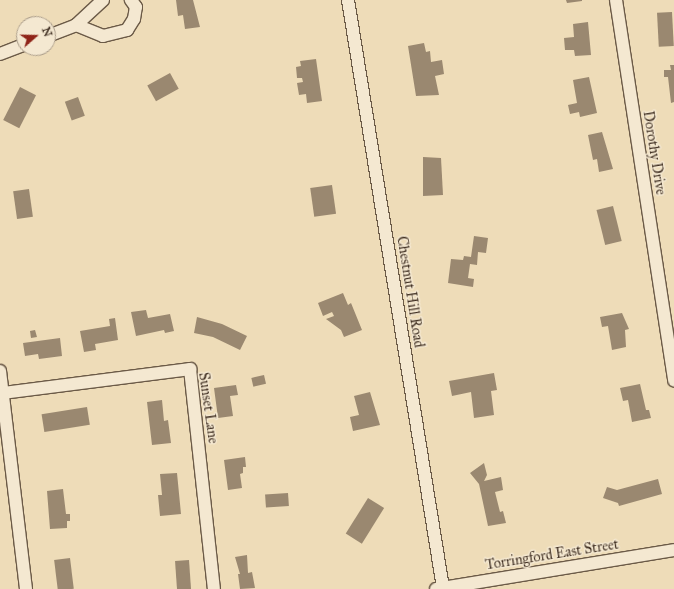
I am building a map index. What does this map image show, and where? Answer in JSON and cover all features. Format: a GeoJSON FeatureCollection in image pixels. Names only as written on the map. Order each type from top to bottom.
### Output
{"type":"FeatureCollection","features":[{"type":"Feature","properties":{"kind":"street"},"geometry":{"type":"LineString","coordinates":[[56,33],[76,25],[104,0]]}},
{"type":"Feature","properties":{"kind":"street"},"geometry":{"type":"LineString","coordinates":[[76,25],[103,36],[116,35],[127,30],[135,13],[136,6],[131,0]]}},
{"type":"Feature","properties":{"kind":"street","name":"Chestnut Hill Road"},"geometry":{"type":"LineString","coordinates":[[348,0],[439,588]]}},
{"type":"Feature","properties":{"kind":"street","name":"Dorothy Drive"},"geometry":{"type":"LineString","coordinates":[[616,0],[674,381]]}},
{"type":"Feature","properties":{"kind":"street"},"geometry":{"type":"LineString","coordinates":[[0,54],[16,48]]}},
{"type":"Feature","properties":{"kind":"street","name":"Sunset Lane"},"geometry":{"type":"LineString","coordinates":[[3,393],[190,369],[214,589]]}},
{"type":"Feature","properties":{"kind":"street"},"geometry":{"type":"LineString","coordinates":[[0,372],[26,589]]}},
{"type":"Feature","properties":{"kind":"street","name":"Torringford East Street"},"geometry":{"type":"LineString","coordinates":[[439,588],[674,550]]}},
{"type":"Feature","properties":{"kind":"building"},"geometry":{"type":"Polygon","coordinates":[[[176,0],[193,0],[200,27],[185,29],[183,15],[178,16],[176,0]]]}},
{"type":"Feature","properties":{"kind":"building"},"geometry":{"type":"Polygon","coordinates":[[[566,0],[582,0],[582,1],[567,3],[566,0]]]}},
{"type":"Feature","properties":{"kind":"building"},"geometry":{"type":"Polygon","coordinates":[[[672,12],[674,46],[659,47],[657,13],[672,12]]]}},
{"type":"Feature","properties":{"kind":"building"},"geometry":{"type":"Polygon","coordinates":[[[588,22],[591,55],[575,56],[574,50],[565,50],[564,38],[574,37],[573,24],[588,22]]]}},
{"type":"Feature","properties":{"kind":"building"},"geometry":{"type":"Polygon","coordinates":[[[424,43],[426,52],[430,51],[431,62],[442,60],[444,74],[435,76],[439,95],[416,96],[408,46],[424,43]]]}},
{"type":"Feature","properties":{"kind":"building"},"geometry":{"type":"Polygon","coordinates":[[[316,59],[322,101],[307,103],[306,94],[299,95],[297,83],[303,82],[302,78],[297,78],[296,67],[301,66],[300,61],[316,59]]]}},
{"type":"Feature","properties":{"kind":"building"},"geometry":{"type":"Polygon","coordinates":[[[670,65],[674,65],[674,102],[671,103],[668,77],[664,77],[664,70],[671,70],[670,65]]]}},
{"type":"Feature","properties":{"kind":"building"},"geometry":{"type":"Polygon","coordinates":[[[170,73],[179,89],[156,101],[147,86],[170,73]]]}},
{"type":"Feature","properties":{"kind":"building"},"geometry":{"type":"Polygon","coordinates":[[[589,77],[597,113],[580,117],[579,112],[570,114],[568,105],[577,103],[573,80],[589,77]]]}},
{"type":"Feature","properties":{"kind":"building"},"geometry":{"type":"Polygon","coordinates":[[[20,87],[36,95],[19,128],[3,120],[20,87]]]}},
{"type":"Feature","properties":{"kind":"building"},"geometry":{"type":"Polygon","coordinates":[[[78,97],[85,116],[72,121],[65,102],[78,97]]]}},
{"type":"Feature","properties":{"kind":"building"},"geometry":{"type":"Polygon","coordinates":[[[602,132],[613,169],[599,172],[597,159],[593,160],[588,135],[602,132]]]}},
{"type":"Feature","properties":{"kind":"building"},"geometry":{"type":"Polygon","coordinates":[[[423,157],[441,158],[443,195],[423,196],[423,157]]]}},
{"type":"Feature","properties":{"kind":"building"},"geometry":{"type":"Polygon","coordinates":[[[332,185],[336,214],[314,217],[310,188],[332,185]]]}},
{"type":"Feature","properties":{"kind":"building"},"geometry":{"type":"Polygon","coordinates":[[[29,189],[33,217],[17,219],[13,191],[29,189]]]}},
{"type":"Feature","properties":{"kind":"building"},"geometry":{"type":"Polygon","coordinates":[[[613,206],[622,241],[605,245],[597,210],[613,206]]]}},
{"type":"Feature","properties":{"kind":"building"},"geometry":{"type":"Polygon","coordinates":[[[474,236],[488,238],[486,253],[478,252],[477,265],[470,264],[468,278],[474,279],[473,287],[448,283],[451,259],[463,260],[464,256],[471,257],[474,236]]]}},
{"type":"Feature","properties":{"kind":"building"},"geometry":{"type":"Polygon","coordinates":[[[343,293],[348,305],[351,303],[362,330],[344,337],[341,330],[326,319],[334,316],[332,312],[323,316],[318,303],[343,293]]]}},
{"type":"Feature","properties":{"kind":"building"},"geometry":{"type":"Polygon","coordinates":[[[146,310],[148,318],[170,314],[174,331],[165,333],[164,330],[136,336],[131,312],[146,310]]]}},
{"type":"Feature","properties":{"kind":"building"},"geometry":{"type":"Polygon","coordinates":[[[622,313],[629,329],[625,330],[626,347],[612,350],[608,326],[602,327],[600,317],[622,313]]]}},
{"type":"Feature","properties":{"kind":"building"},"geometry":{"type":"Polygon","coordinates":[[[197,317],[222,324],[247,336],[240,350],[213,337],[194,333],[197,317]]]}},
{"type":"Feature","properties":{"kind":"building"},"geometry":{"type":"Polygon","coordinates":[[[115,318],[118,340],[95,344],[96,350],[84,352],[80,331],[110,326],[109,319],[115,318]]]}},
{"type":"Feature","properties":{"kind":"building"},"geometry":{"type":"Polygon","coordinates":[[[35,330],[37,337],[31,338],[30,331],[35,330]]]}},
{"type":"Feature","properties":{"kind":"building"},"geometry":{"type":"Polygon","coordinates":[[[60,338],[62,356],[39,359],[38,354],[25,356],[23,343],[60,338]]]}},
{"type":"Feature","properties":{"kind":"building"},"geometry":{"type":"Polygon","coordinates":[[[494,373],[497,390],[491,391],[494,415],[474,418],[471,392],[452,396],[449,381],[494,373]]]}},
{"type":"Feature","properties":{"kind":"building"},"geometry":{"type":"Polygon","coordinates":[[[264,375],[266,384],[253,387],[251,378],[264,375]]]}},
{"type":"Feature","properties":{"kind":"building"},"geometry":{"type":"Polygon","coordinates":[[[640,384],[646,410],[649,410],[651,418],[632,422],[628,400],[623,401],[620,388],[640,384]]]}},
{"type":"Feature","properties":{"kind":"building"},"geometry":{"type":"Polygon","coordinates":[[[236,385],[238,395],[230,396],[233,416],[218,418],[214,388],[236,385]]]}},
{"type":"Feature","properties":{"kind":"building"},"geometry":{"type":"Polygon","coordinates":[[[370,392],[380,425],[353,431],[350,417],[359,415],[354,396],[370,392]]]}},
{"type":"Feature","properties":{"kind":"building"},"geometry":{"type":"Polygon","coordinates":[[[162,400],[164,421],[168,420],[171,443],[152,445],[147,402],[162,400]]]}},
{"type":"Feature","properties":{"kind":"building"},"geometry":{"type":"Polygon","coordinates":[[[87,407],[90,425],[44,432],[42,414],[87,407]]]}},
{"type":"Feature","properties":{"kind":"building"},"geometry":{"type":"Polygon","coordinates":[[[245,457],[246,467],[243,467],[243,473],[240,474],[242,488],[228,490],[224,460],[245,457]]]}},
{"type":"Feature","properties":{"kind":"building"},"geometry":{"type":"Polygon","coordinates":[[[484,463],[487,475],[484,481],[501,477],[503,490],[495,492],[500,512],[503,511],[506,523],[488,526],[479,484],[470,473],[484,463]]]}},
{"type":"Feature","properties":{"kind":"building"},"geometry":{"type":"Polygon","coordinates":[[[177,473],[181,514],[160,516],[158,495],[162,495],[160,474],[177,473]]]}},
{"type":"Feature","properties":{"kind":"building"},"geometry":{"type":"Polygon","coordinates":[[[658,479],[662,494],[619,506],[618,503],[603,498],[607,487],[617,490],[658,479]]]}},
{"type":"Feature","properties":{"kind":"building"},"geometry":{"type":"Polygon","coordinates":[[[63,489],[66,514],[70,514],[70,521],[67,521],[67,528],[50,529],[47,491],[63,489]]]}},
{"type":"Feature","properties":{"kind":"building"},"geometry":{"type":"Polygon","coordinates":[[[288,493],[289,506],[266,508],[265,495],[288,493]]]}},
{"type":"Feature","properties":{"kind":"building"},"geometry":{"type":"Polygon","coordinates":[[[368,498],[384,508],[362,544],[346,534],[368,498]]]}},
{"type":"Feature","properties":{"kind":"building"},"geometry":{"type":"Polygon","coordinates":[[[247,555],[248,573],[252,572],[255,588],[240,589],[238,574],[240,574],[235,557],[247,555]]]}},
{"type":"Feature","properties":{"kind":"building"},"geometry":{"type":"Polygon","coordinates":[[[70,558],[74,589],[58,589],[54,560],[70,558]]]}},
{"type":"Feature","properties":{"kind":"building"},"geometry":{"type":"Polygon","coordinates":[[[189,560],[191,589],[177,589],[175,561],[189,560]]]}}]}
